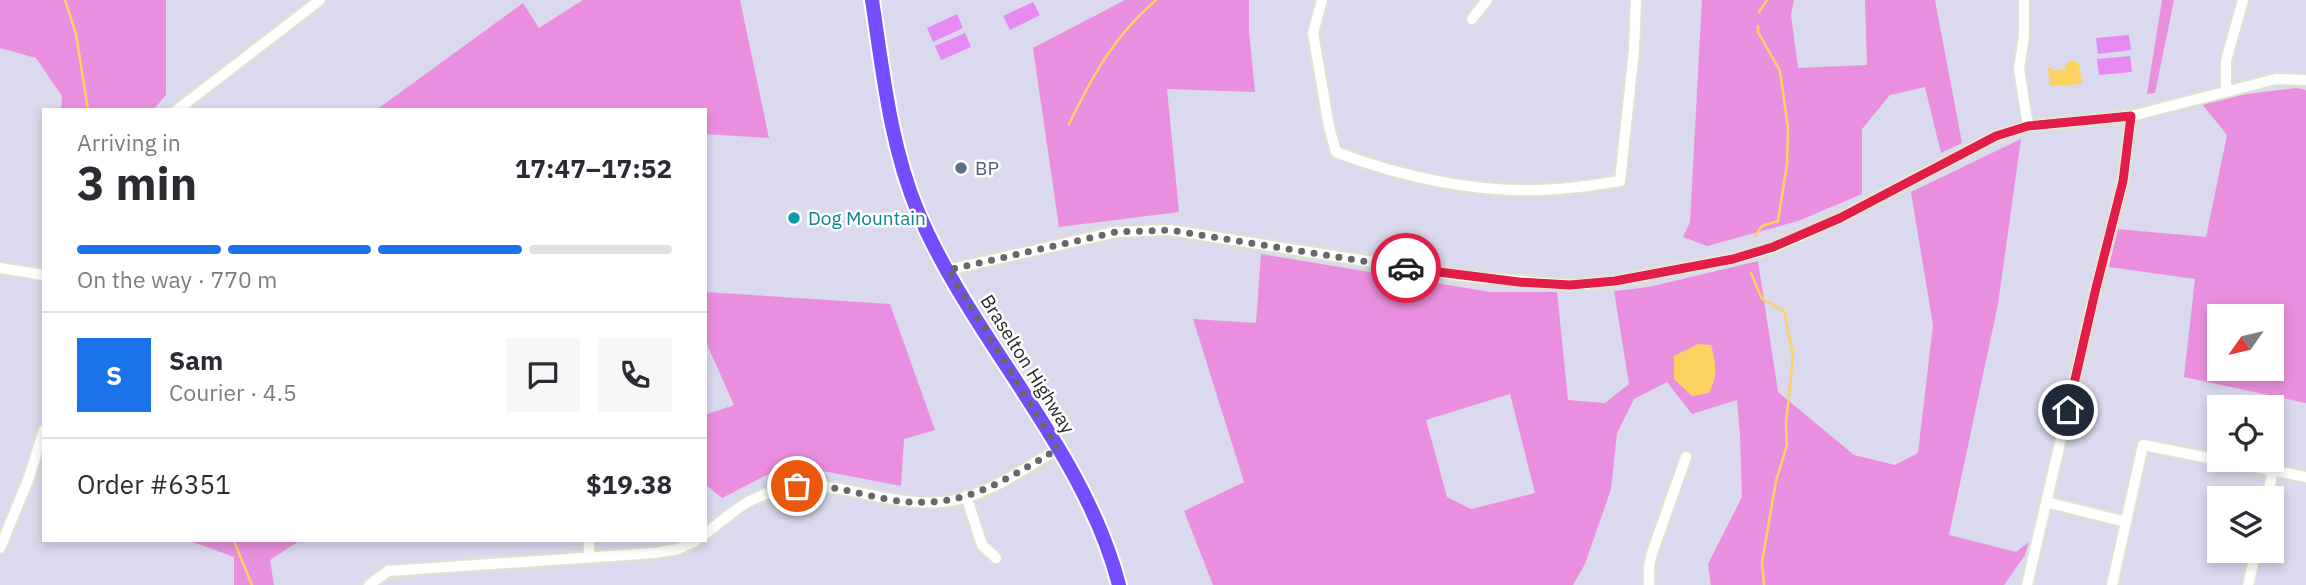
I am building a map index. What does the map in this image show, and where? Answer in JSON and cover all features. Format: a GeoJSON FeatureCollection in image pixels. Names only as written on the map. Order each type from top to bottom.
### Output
{"type":"FeatureCollection","features":[{"type":"Feature","properties":{"kind":"main road","name":"Braselton Highway"},"geometry":{"type":"LineString","coordinates":[[872,0],[898,157],[919,213],[948,270],[1058,449],[1101,532],[1119,585]]}},
{"type":"Feature","properties":{"kind":"street"},"geometry":{"type":"LineString","coordinates":[[180,108],[320,0]]}},
{"type":"Feature","properties":{"kind":"street"},"geometry":{"type":"LineString","coordinates":[[1322,0],[1313,33],[1329,127],[1336,152],[1377,168],[1440,181],[1511,190],[1555,190],[1620,181],[1634,50],[1636,0]]}},
{"type":"Feature","properties":{"kind":"street"},"geometry":{"type":"LineString","coordinates":[[1472,19],[1487,0]]}},
{"type":"Feature","properties":{"kind":"street"},"geometry":{"type":"LineString","coordinates":[[2024,0],[2019,69],[2028,126]]}},
{"type":"Feature","properties":{"kind":"street"},"geometry":{"type":"LineString","coordinates":[[2226,91],[2226,61],[2243,0]]}},
{"type":"Feature","properties":{"kind":"street"},"geometry":{"type":"LineString","coordinates":[[948,270],[1116,232],[1170,230],[1461,276],[1570,285],[1615,281],[1733,259],[1773,247],[1851,213],[1996,136],[2028,126],[2131,116],[2276,79],[2306,80]]}},
{"type":"Feature","properties":{"kind":"street"},"geometry":{"type":"LineString","coordinates":[[2027,585],[2123,181],[2131,116]]}},
{"type":"Feature","properties":{"kind":"street"},"geometry":{"type":"LineString","coordinates":[[0,268],[42,275]]}},
{"type":"Feature","properties":{"kind":"street"},"geometry":{"type":"LineString","coordinates":[[0,548],[28,480],[42,436]]}},
{"type":"Feature","properties":{"kind":"street"},"geometry":{"type":"LineString","coordinates":[[2112,585],[2143,445],[2207,457]]}},
{"type":"Feature","properties":{"kind":"street"},"geometry":{"type":"LineString","coordinates":[[707,533],[748,502],[797,486],[825,485],[893,500],[945,502],[1005,480],[1058,449]]}},
{"type":"Feature","properties":{"kind":"street"},"geometry":{"type":"LineString","coordinates":[[1649,585],[1652,553],[1686,457]]}},
{"type":"Feature","properties":{"kind":"street"},"geometry":{"type":"LineString","coordinates":[[2282,472],[2306,477]]}},
{"type":"Feature","properties":{"kind":"street"},"geometry":{"type":"LineString","coordinates":[[966,496],[982,545],[996,558]]}},
{"type":"Feature","properties":{"kind":"street"},"geometry":{"type":"LineString","coordinates":[[2046,502],[2126,522]]}},
{"type":"Feature","properties":{"kind":"street"},"geometry":{"type":"LineString","coordinates":[[589,542],[589,557]]}},
{"type":"Feature","properties":{"kind":"street"},"geometry":{"type":"LineString","coordinates":[[369,585],[388,571],[655,553],[678,549],[693,542]]}},
{"type":"Feature","properties":{"kind":"street"},"geometry":{"type":"LineString","coordinates":[[2248,585],[2253,563]]}},
{"type":"Feature","properties":{"kind":"shaded area"},"geometry":{"type":"Polygon","coordinates":[[[0,0],[166,0],[166,95],[155,108],[61,108],[62,96],[36,58],[0,48],[0,0]]]}},
{"type":"Feature","properties":{"kind":"shaded area"},"geometry":{"type":"Polygon","coordinates":[[[583,0],[740,0],[769,138],[707,134],[707,108],[379,108],[523,3],[539,28],[583,0]]]}},
{"type":"Feature","properties":{"kind":"shaded area"},"geometry":{"type":"Polygon","coordinates":[[[1125,0],[1249,0],[1255,92],[1167,89],[1179,212],[1059,227],[1033,48],[1125,0]]]}},
{"type":"Feature","properties":{"kind":"shaded area"},"geometry":{"type":"Polygon","coordinates":[[[1702,0],[1794,0],[1791,15],[1798,68],[1867,65],[1865,0],[1935,0],[1962,143],[1941,153],[1925,87],[1890,95],[1862,129],[1862,194],[1798,221],[1707,246],[1683,237],[1690,222],[1702,0]]]}},
{"type":"Feature","properties":{"kind":"shaded area"},"geometry":{"type":"Polygon","coordinates":[[[2162,0],[2174,0],[2155,93],[2147,94],[2162,0]]]}},
{"type":"Feature","properties":{"kind":"shaded area"},"geometry":{"type":"Polygon","coordinates":[[[1033,2],[1040,15],[1010,30],[1003,16],[1033,2]]]}},
{"type":"Feature","properties":{"kind":"shaded area"},"geometry":{"type":"Polygon","coordinates":[[[957,14],[963,28],[933,42],[927,28],[957,14]]]}},
{"type":"Feature","properties":{"kind":"shaded area"},"geometry":{"type":"Polygon","coordinates":[[[965,33],[971,47],[941,60],[935,46],[965,33]]]}},
{"type":"Feature","properties":{"kind":"shaded area"},"geometry":{"type":"Polygon","coordinates":[[[2129,35],[2131,50],[2098,54],[2096,38],[2129,35]]]}},
{"type":"Feature","properties":{"kind":"shaded area"},"geometry":{"type":"Polygon","coordinates":[[[2130,56],[2132,72],[2099,75],[2097,59],[2130,56]]]}},
{"type":"Feature","properties":{"kind":"shaded area"},"geometry":{"type":"Polygon","coordinates":[[[2073,60],[2079,64],[2082,84],[2050,86],[2048,68],[2053,71],[2065,69],[2065,65],[2073,60]]]}},
{"type":"Feature","properties":{"kind":"shaded area"},"geometry":{"type":"Polygon","coordinates":[[[2296,88],[2306,90],[2306,403],[2284,398],[2284,395],[2268,395],[2207,382],[2284,382],[2284,304],[2207,304],[2207,382],[2184,377],[2195,279],[2109,267],[2116,229],[2206,237],[2227,135],[2202,104],[2240,95],[2296,88]]]}},
{"type":"Feature","properties":{"kind":"shaded area"},"geometry":{"type":"Polygon","coordinates":[[[2021,139],[1998,304],[1949,535],[2016,552],[2029,542],[2025,555],[2004,585],[1711,585],[1708,564],[1742,497],[1737,400],[1692,414],[1667,382],[1634,399],[1617,433],[1611,489],[1585,564],[1573,585],[1213,585],[1184,511],[1244,482],[1193,319],[1256,323],[1261,254],[1490,292],[1557,292],[1568,400],[1605,403],[1629,384],[1614,291],[1649,287],[1758,261],[1778,392],[1854,455],[1895,465],[1918,453],[1933,325],[1911,192],[2021,139]],[[1510,394],[1426,420],[1447,497],[1471,509],[1535,493],[1510,394]]]}},
{"type":"Feature","properties":{"kind":"shaded area"},"geometry":{"type":"Polygon","coordinates":[[[707,292],[890,304],[935,430],[904,439],[901,486],[823,471],[769,474],[722,498],[707,486],[707,414],[734,405],[707,344],[707,292]]]}},
{"type":"Feature","properties":{"kind":"shaded area"},"geometry":{"type":"Polygon","coordinates":[[[1698,344],[1711,345],[1715,375],[1709,393],[1692,396],[1674,379],[1674,356],[1698,344]]]}},
{"type":"Feature","properties":{"kind":"shaded area"},"geometry":{"type":"Polygon","coordinates":[[[193,542],[297,542],[270,560],[274,585],[234,585],[234,557],[193,542]]]}},
{"type":"Feature","properties":{"kind":"waterway"},"geometry":{"type":"LineString","coordinates":[[65,0],[76,34],[88,108]]}},
{"type":"Feature","properties":{"kind":"waterway"},"geometry":{"type":"LineString","coordinates":[[1069,124],[1116,42],[1156,0]]}},
{"type":"Feature","properties":{"kind":"waterway"},"geometry":{"type":"LineString","coordinates":[[1759,12],[1767,0]]}},
{"type":"Feature","properties":{"kind":"waterway"},"geometry":{"type":"LineString","coordinates":[[1755,236],[1762,226],[1778,221],[1787,164],[1788,128],[1780,71],[1758,32],[1758,26]]}},
{"type":"Feature","properties":{"kind":"waterway"},"geometry":{"type":"LineString","coordinates":[[1751,273],[1762,299],[1784,311],[1793,355],[1786,424],[1787,445],[1776,481],[1762,562],[1764,585]]}},
{"type":"Feature","properties":{"kind":"waterway"},"geometry":{"type":"LineString","coordinates":[[234,542],[252,585]]}},
{"type":"Feature","properties":{"kind":"way so far"},"geometry":{"type":"LineString","coordinates":[[797,486],[825,485],[893,500],[945,502],[973,495],[1005,480],[1058,449],[948,270],[1116,232],[1170,230],[1406,268]]}},
{"type":"Feature","properties":{"kind":"place","name":"BP"},"geometry":{"type":"Point","coordinates":[961,168]}},
{"type":"Feature","properties":{"kind":"place","name":"Dog Mountain"},"geometry":{"type":"Point","coordinates":[794,218]}},
{"type":"Feature","properties":{"kind":"route"},"geometry":{"type":"LineString","coordinates":[[1406,268],[1461,276],[1570,285],[1667,273],[1733,259],[1773,247],[1883,197],[1996,136],[2028,126],[2131,116],[2123,181],[2068,410]]}}]}
